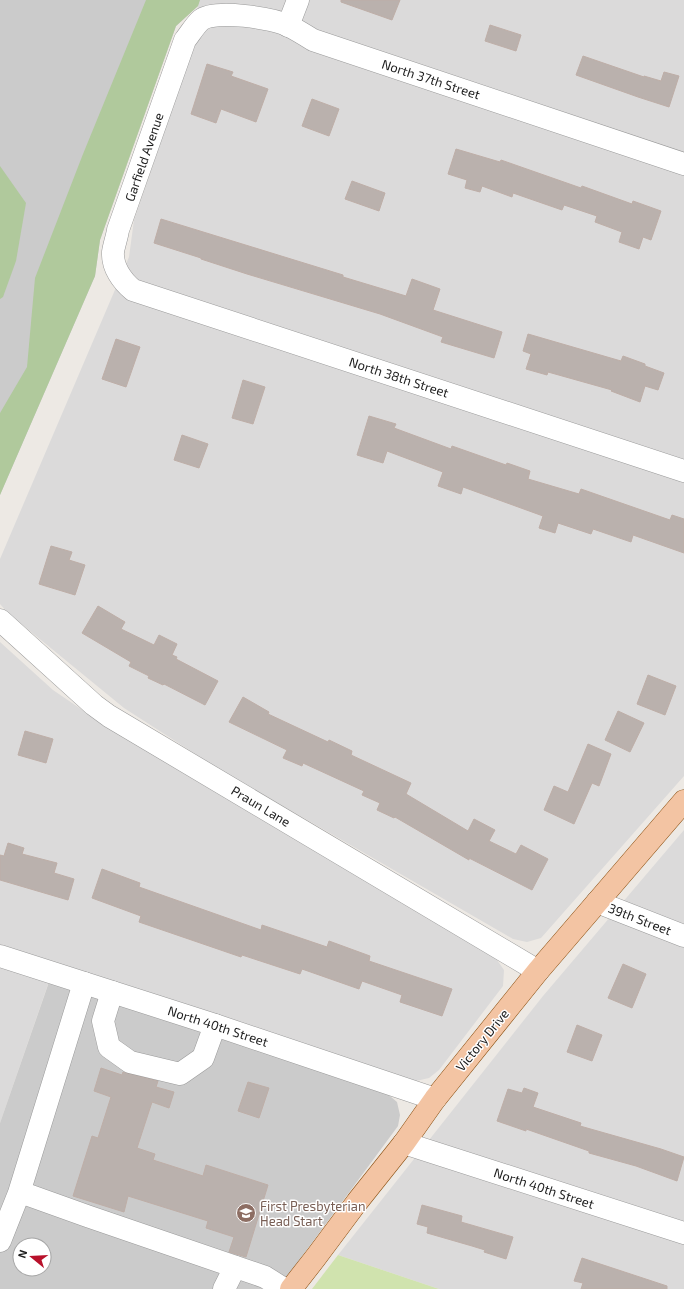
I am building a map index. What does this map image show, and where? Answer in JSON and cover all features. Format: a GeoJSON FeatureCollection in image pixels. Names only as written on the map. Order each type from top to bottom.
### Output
{"type":"FeatureCollection","features":[{"type":"Feature","properties":{"kind":"main road","name":"Victory Drive"},"geometry":{"type":"LineString","coordinates":[[291,1289],[404,1143],[434,1099],[538,971],[684,801]]}},
{"type":"Feature","properties":{"kind":"street"},"geometry":{"type":"LineString","coordinates":[[288,26],[298,0]]}},
{"type":"Feature","properties":{"kind":"street","name":"North 37th Street"},"geometry":{"type":"LineString","coordinates":[[185,40],[201,20],[217,15],[242,15],[261,18],[288,26],[313,40],[684,164]]}},
{"type":"Feature","properties":{"kind":"street","name":"Garfield Avenue"},"geometry":{"type":"LineString","coordinates":[[119,274],[113,253],[118,230],[185,40]]}},
{"type":"Feature","properties":{"kind":"street","name":"North 38th Street"},"geometry":{"type":"LineString","coordinates":[[119,274],[125,284],[133,290],[684,471]]}},
{"type":"Feature","properties":{"kind":"street","name":"Praun Lane"},"geometry":{"type":"LineString","coordinates":[[0,620],[94,705],[109,716],[538,971]]}},
{"type":"Feature","properties":{"kind":"street","name":"39th Street"},"geometry":{"type":"LineString","coordinates":[[596,902],[684,936]]}},
{"type":"Feature","properties":{"kind":"street","name":"North 40th Street"},"geometry":{"type":"LineString","coordinates":[[0,956],[215,1024],[434,1099]]}},
{"type":"Feature","properties":{"kind":"street"},"geometry":{"type":"LineString","coordinates":[[0,1241],[20,1192],[84,983]]}},
{"type":"Feature","properties":{"kind":"street"},"geometry":{"type":"LineString","coordinates":[[112,992],[102,1022],[109,1046],[130,1062],[180,1074],[203,1058],[215,1024]]}},
{"type":"Feature","properties":{"kind":"street","name":"North 40th Street"},"geometry":{"type":"LineString","coordinates":[[404,1143],[684,1233]]}},
{"type":"Feature","properties":{"kind":"street"},"geometry":{"type":"LineString","coordinates":[[20,1192],[265,1277],[284,1289]]}},
{"type":"Feature","properties":{"kind":"street"},"geometry":{"type":"LineString","coordinates":[[224,1289],[235,1266]]}},
{"type":"Feature","properties":{"kind":"shaded area"},"geometry":{"type":"Polygon","coordinates":[[[0,0],[200,0],[198,6],[176,26],[100,240],[95,276],[0,495],[0,0]]]}},
{"type":"Feature","properties":{"kind":"shaded area"},"geometry":{"type":"Polygon","coordinates":[[[200,0],[684,0],[684,776],[541,938],[527,942],[513,939],[214,766],[124,708],[8,613],[0,604],[0,559],[129,257],[134,220],[196,40],[198,6],[200,0]]]}},
{"type":"Feature","properties":{"kind":"shaded area"},"geometry":{"type":"Polygon","coordinates":[[[0,642],[53,690],[119,735],[495,957],[504,970],[503,986],[439,1070],[429,1078],[416,1081],[55,964],[0,1123],[0,642]]]}},
{"type":"Feature","properties":{"kind":"shaded area"},"geometry":{"type":"Polygon","coordinates":[[[684,830],[684,1289],[439,1289],[338,1255],[543,996],[684,830]]]}},
{"type":"Feature","properties":{"kind":"shaded area"},"geometry":{"type":"Polygon","coordinates":[[[49,982],[384,1091],[397,1102],[400,1115],[398,1126],[297,1263],[280,1289],[0,1289],[0,1123],[49,982]]]}},
{"type":"Feature","properties":{"kind":"green space"},"geometry":{"type":"Polygon","coordinates":[[[146,0],[200,0],[198,6],[176,26],[100,240],[95,276],[0,495],[0,413],[27,367],[35,278],[83,154],[146,0]]]}},
{"type":"Feature","properties":{"kind":"green space"},"geometry":{"type":"Polygon","coordinates":[[[0,166],[26,203],[16,261],[3,297],[0,299],[0,166]]]}},
{"type":"Feature","properties":{"kind":"green space"},"geometry":{"type":"Polygon","coordinates":[[[338,1255],[439,1289],[312,1289],[338,1255]]]}},
{"type":"Feature","properties":{"kind":"building"},"geometry":{"type":"Polygon","coordinates":[[[341,0],[400,0],[392,20],[341,2],[341,0]]]}},
{"type":"Feature","properties":{"kind":"building"},"geometry":{"type":"Polygon","coordinates":[[[490,25],[521,35],[516,51],[485,41],[490,25]]]}},
{"type":"Feature","properties":{"kind":"building"},"geometry":{"type":"Polygon","coordinates":[[[583,56],[644,77],[661,81],[664,72],[679,76],[669,107],[576,75],[583,56]]]}},
{"type":"Feature","properties":{"kind":"building"},"geometry":{"type":"Polygon","coordinates":[[[207,64],[233,72],[231,76],[268,89],[256,122],[221,109],[216,123],[191,114],[207,64]]]}},
{"type":"Feature","properties":{"kind":"building"},"geometry":{"type":"Polygon","coordinates":[[[312,99],[339,109],[329,136],[302,126],[312,99]]]}},
{"type":"Feature","properties":{"kind":"building"},"geometry":{"type":"Polygon","coordinates":[[[456,149],[500,162],[501,160],[581,188],[582,186],[632,204],[633,201],[661,211],[651,240],[643,237],[639,249],[619,242],[622,232],[595,222],[597,216],[564,205],[562,210],[513,193],[512,197],[482,186],[480,192],[465,188],[467,180],[448,174],[456,149]]]}},
{"type":"Feature","properties":{"kind":"building"},"geometry":{"type":"Polygon","coordinates":[[[352,181],[385,193],[379,211],[345,199],[352,181]]]}},
{"type":"Feature","properties":{"kind":"building"},"geometry":{"type":"Polygon","coordinates":[[[161,219],[406,296],[412,279],[440,289],[433,310],[502,332],[494,358],[441,342],[443,337],[380,314],[247,274],[154,243],[161,219]]]}},
{"type":"Feature","properties":{"kind":"building"},"geometry":{"type":"Polygon","coordinates":[[[528,334],[621,361],[623,356],[645,364],[645,366],[664,373],[658,390],[645,386],[640,402],[611,391],[612,390],[548,372],[547,375],[526,369],[531,354],[523,351],[528,334]]]}},
{"type":"Feature","properties":{"kind":"building"},"geometry":{"type":"Polygon","coordinates":[[[116,339],[140,347],[126,387],[102,379],[116,339]]]}},
{"type":"Feature","properties":{"kind":"building"},"geometry":{"type":"Polygon","coordinates":[[[243,380],[265,387],[253,424],[232,418],[243,380]]]}},
{"type":"Feature","properties":{"kind":"building"},"geometry":{"type":"Polygon","coordinates":[[[369,416],[396,424],[394,428],[451,449],[452,446],[506,465],[507,463],[530,471],[528,479],[579,494],[581,489],[670,520],[672,515],[684,519],[684,553],[633,535],[631,542],[593,529],[591,534],[558,523],[555,533],[539,528],[543,516],[463,487],[461,494],[438,486],[443,472],[387,451],[383,463],[357,455],[369,416]]]}},
{"type":"Feature","properties":{"kind":"building"},"geometry":{"type":"Polygon","coordinates":[[[182,435],[208,444],[199,468],[174,460],[182,435]]]}},
{"type":"Feature","properties":{"kind":"building"},"geometry":{"type":"Polygon","coordinates":[[[51,546],[72,552],[69,560],[85,565],[75,595],[39,584],[51,546]]]}},
{"type":"Feature","properties":{"kind":"building"},"geometry":{"type":"Polygon","coordinates":[[[98,606],[125,622],[121,629],[154,645],[159,635],[177,644],[172,655],[177,657],[176,659],[218,681],[205,705],[164,684],[163,685],[148,678],[149,676],[129,666],[131,662],[82,633],[98,606]]]}},
{"type":"Feature","properties":{"kind":"building"},"geometry":{"type":"Polygon","coordinates":[[[648,675],[676,686],[665,715],[637,704],[648,675]]]}},
{"type":"Feature","properties":{"kind":"building"},"geometry":{"type":"Polygon","coordinates":[[[243,697],[269,712],[268,714],[328,742],[329,740],[352,751],[351,755],[411,783],[406,794],[468,831],[474,819],[495,830],[489,841],[516,854],[521,845],[548,859],[532,890],[469,858],[469,860],[395,817],[394,818],[377,810],[380,803],[362,795],[364,791],[303,763],[302,766],[283,758],[287,750],[229,722],[243,697]]]}},
{"type":"Feature","properties":{"kind":"building"},"geometry":{"type":"Polygon","coordinates":[[[618,711],[644,723],[630,752],[605,740],[618,711]]]}},
{"type":"Feature","properties":{"kind":"building"},"geometry":{"type":"Polygon","coordinates":[[[25,731],[53,739],[46,763],[18,755],[25,731]]]}},
{"type":"Feature","properties":{"kind":"building"},"geometry":{"type":"Polygon","coordinates":[[[588,744],[611,754],[599,786],[592,783],[574,824],[544,810],[554,786],[568,792],[588,744]]]}},
{"type":"Feature","properties":{"kind":"building"},"geometry":{"type":"Polygon","coordinates":[[[8,843],[24,848],[22,854],[57,863],[54,873],[74,879],[68,900],[0,880],[0,855],[4,856],[8,843]]]}},
{"type":"Feature","properties":{"kind":"building"},"geometry":{"type":"Polygon","coordinates":[[[102,869],[140,883],[139,887],[261,930],[262,925],[327,947],[329,941],[370,956],[369,961],[452,989],[442,1016],[400,1002],[402,995],[362,981],[359,989],[302,969],[300,974],[242,955],[241,957],[139,922],[141,916],[92,898],[102,869]]]}},
{"type":"Feature","properties":{"kind":"building"},"geometry":{"type":"Polygon","coordinates":[[[623,964],[646,974],[632,1008],[608,998],[623,964]]]}},
{"type":"Feature","properties":{"kind":"building"},"geometry":{"type":"Polygon","coordinates":[[[577,1025],[602,1035],[592,1061],[567,1052],[577,1025]]]}},
{"type":"Feature","properties":{"kind":"building"},"geometry":{"type":"Polygon","coordinates":[[[101,1068],[122,1075],[123,1072],[158,1081],[156,1087],[174,1092],[169,1108],[152,1102],[137,1148],[155,1154],[153,1160],[203,1176],[206,1165],[268,1185],[246,1257],[229,1252],[234,1237],[206,1228],[208,1221],[128,1196],[124,1212],[73,1196],[92,1136],[98,1138],[111,1097],[94,1091],[101,1068]]]}},
{"type":"Feature","properties":{"kind":"building"},"geometry":{"type":"Polygon","coordinates":[[[248,1082],[269,1088],[259,1118],[238,1111],[248,1082]]]}},
{"type":"Feature","properties":{"kind":"building"},"geometry":{"type":"Polygon","coordinates":[[[524,1088],[538,1093],[533,1107],[581,1123],[580,1126],[684,1157],[677,1181],[636,1166],[589,1153],[589,1151],[526,1129],[526,1131],[497,1121],[508,1089],[522,1093],[524,1088]]]}},
{"type":"Feature","properties":{"kind":"building"},"geometry":{"type":"Polygon","coordinates":[[[422,1205],[462,1216],[461,1222],[513,1237],[506,1259],[484,1252],[485,1250],[427,1233],[428,1227],[417,1224],[422,1205]]]}},
{"type":"Feature","properties":{"kind":"building"},"geometry":{"type":"Polygon","coordinates":[[[582,1258],[667,1286],[667,1289],[581,1289],[583,1283],[574,1281],[582,1258]]]}},
{"type":"Feature","properties":{"kind":"place","name":"First Presbyterian Head Start"},"geometry":{"type":"Point","coordinates":[246,1213]}}]}
